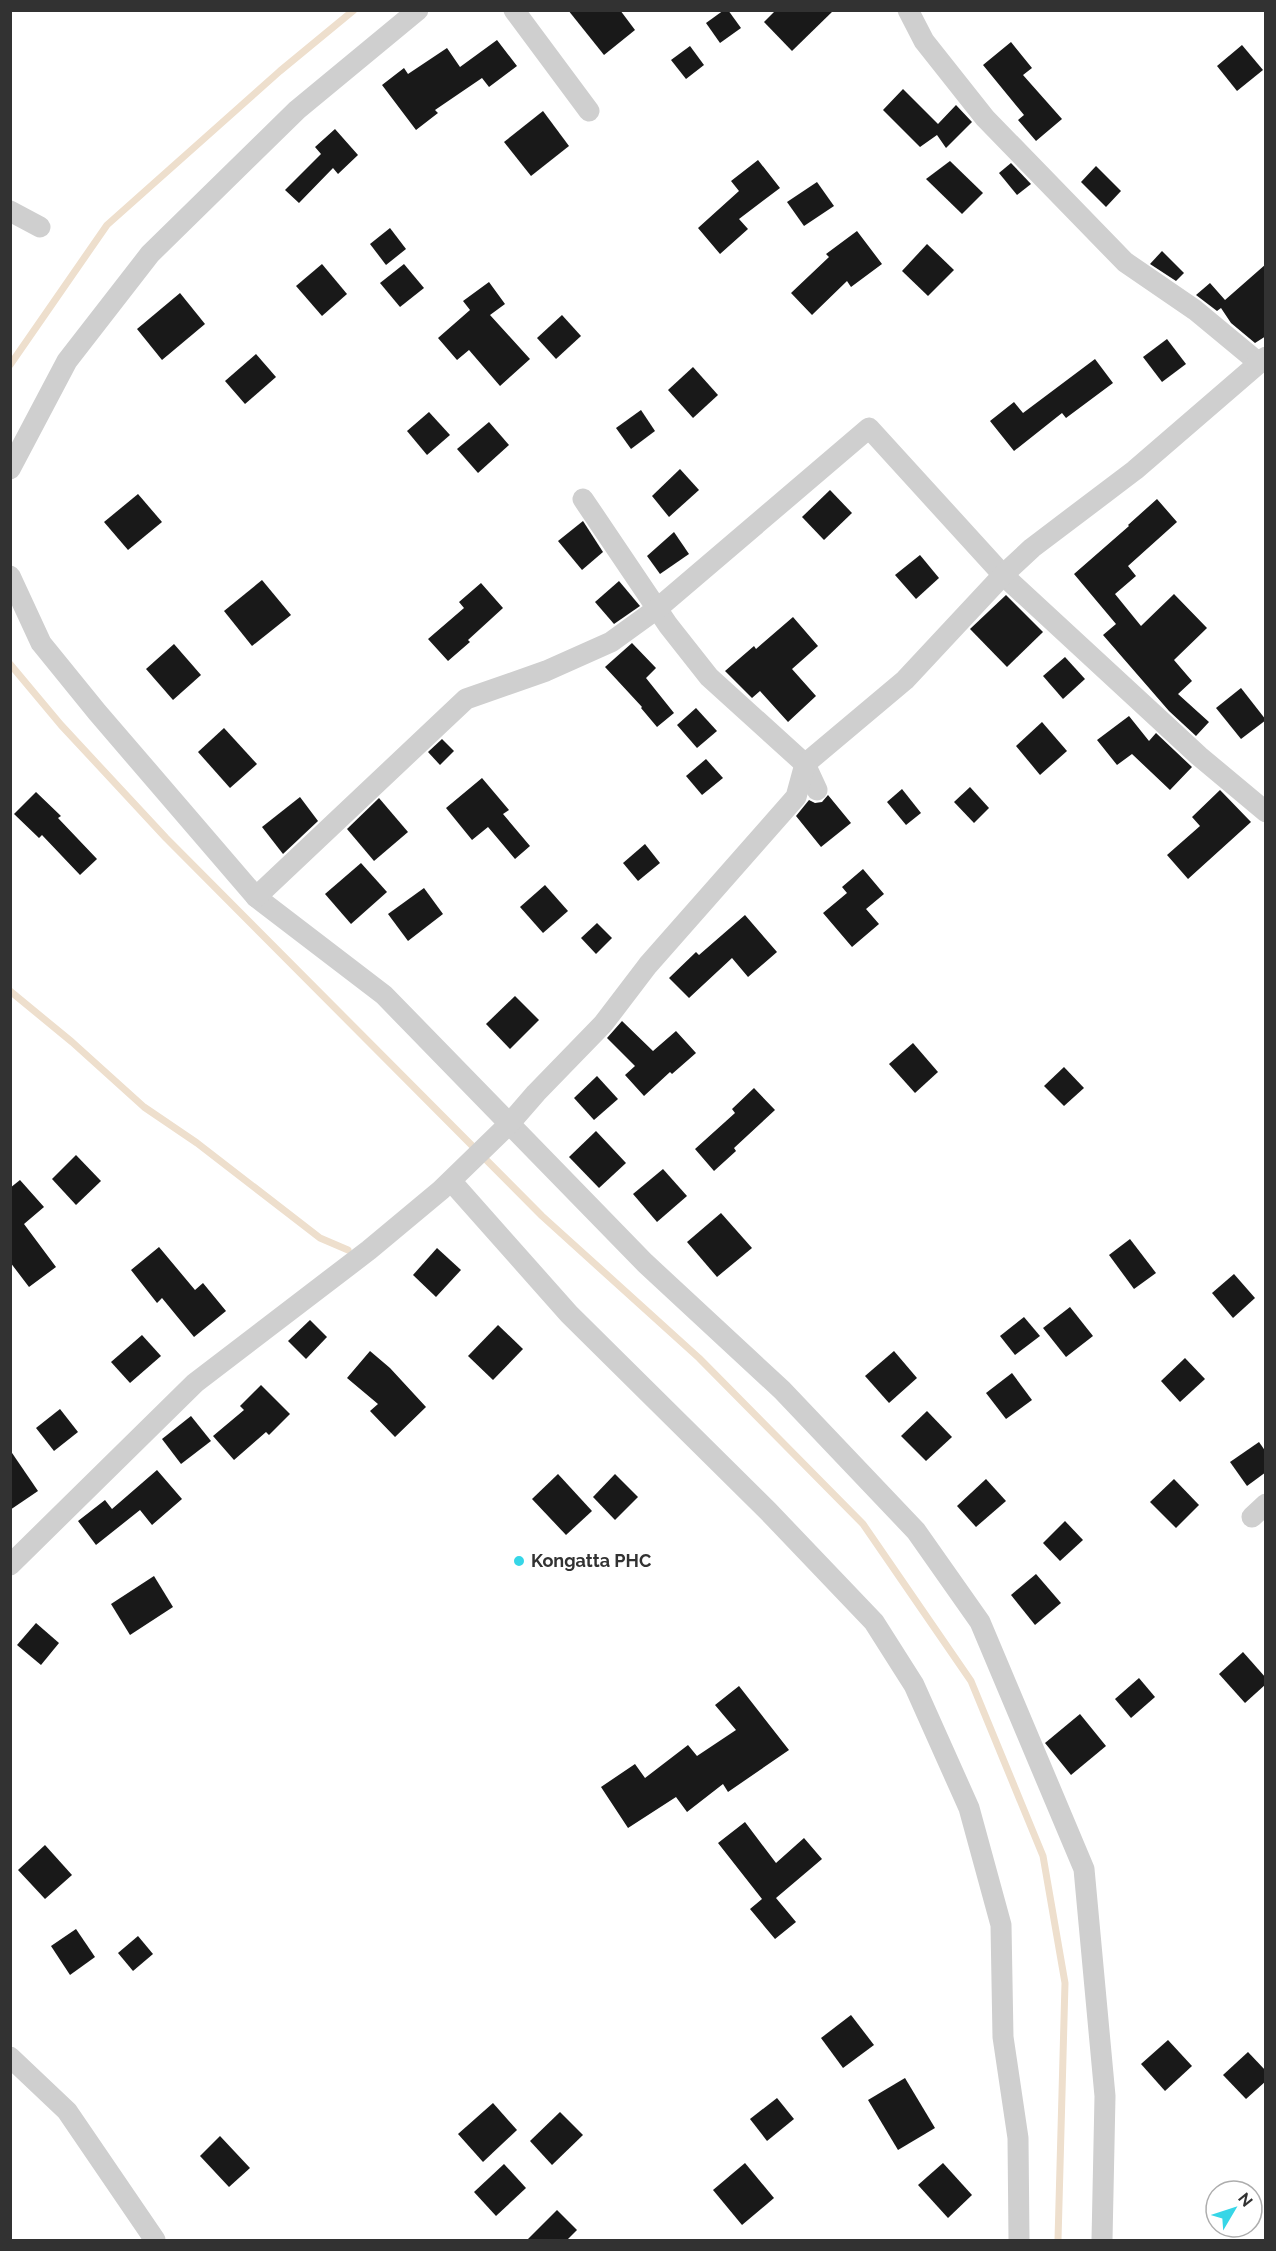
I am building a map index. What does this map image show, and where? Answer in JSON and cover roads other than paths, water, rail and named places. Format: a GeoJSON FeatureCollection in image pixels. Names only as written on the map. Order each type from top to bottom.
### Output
{"type":"FeatureCollection","features":[{"type":"Feature","properties":{"kind":"street"},"geometry":{"type":"LineString","coordinates":[[10,469],[67,361],[150,254],[297,110],[418,10]]}},
{"type":"Feature","properties":{"kind":"street"},"geometry":{"type":"LineString","coordinates":[[514,10],[589,111]]}},
{"type":"Feature","properties":{"kind":"street"},"geometry":{"type":"LineString","coordinates":[[10,1565],[195,1383],[369,1250],[451,1181],[502,1131],[603,1024],[648,965],[796,797],[806,764],[905,680],[1002,575],[1032,548],[1135,470],[1262,360],[1125,262],[985,118],[924,41],[908,10]]}},
{"type":"Feature","properties":{"kind":"street"},"geometry":{"type":"LineString","coordinates":[[10,211],[40,227]]}},
{"type":"Feature","properties":{"kind":"street"},"geometry":{"type":"LineString","coordinates":[[256,897],[466,699],[546,671],[611,642],[658,608],[869,428],[1002,575],[1198,756],[1266,812]]}},
{"type":"Feature","properties":{"kind":"street"},"geometry":{"type":"LineString","coordinates":[[583,499],[668,625],[709,676],[806,764],[817,790]]}},
{"type":"Feature","properties":{"kind":"street"},"geometry":{"type":"LineString","coordinates":[[10,576],[41,643],[97,712],[256,897],[384,995],[502,1131],[782,1390],[916,1531],[980,1622],[1084,1869],[1105,2096],[1102,2241]]}},
{"type":"Feature","properties":{"kind":"street"},"geometry":{"type":"LineString","coordinates":[[451,1181],[569,1314],[768,1510],[874,1622],[914,1684],[969,1808],[1001,1925],[1003,2037],[1018,2139],[1019,2241]]}},
{"type":"Feature","properties":{"kind":"street"},"geometry":{"type":"LineString","coordinates":[[10,2057],[67,2111],[155,2241]]}},
{"type":"Feature","properties":{"kind":"waterway"},"geometry":{"type":"LineString","coordinates":[[10,365],[107,225],[280,71],[354,10]]}},
{"type":"Feature","properties":{"kind":"waterway"},"geometry":{"type":"LineString","coordinates":[[10,664],[61,725],[166,838],[542,1216],[699,1358],[863,1524],[971,1681],[1043,1856],[1065,1983],[1058,2240]]}},
{"type":"Feature","properties":{"kind":"waterway"},"geometry":{"type":"LineString","coordinates":[[10,991],[72,1042],[144,1107],[197,1143],[320,1238],[348,1250]]}},
{"type":"Feature","properties":{"kind":"place","name":"Kongatta PHC"},"geometry":{"type":"Point","coordinates":[519,1561]}}]}
